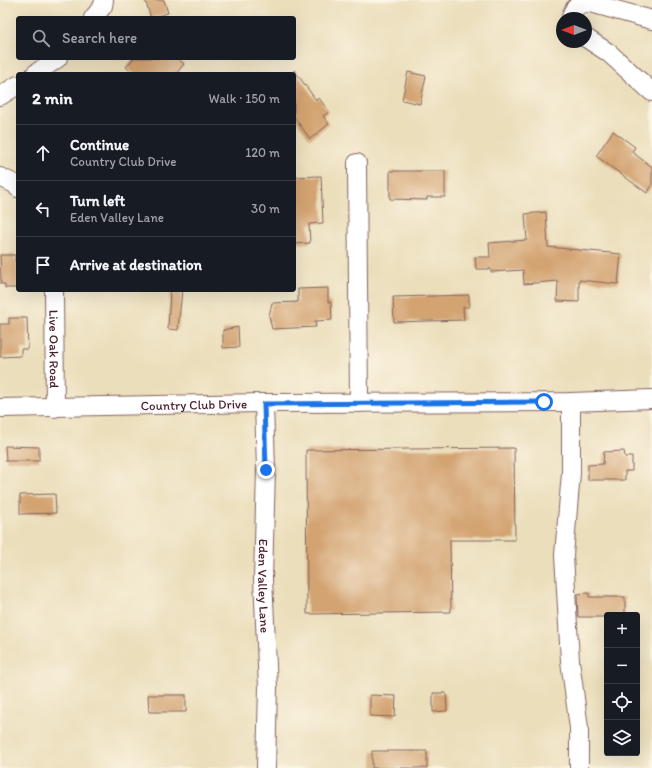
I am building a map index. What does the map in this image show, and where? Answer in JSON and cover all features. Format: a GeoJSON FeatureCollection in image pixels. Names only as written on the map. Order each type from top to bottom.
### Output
{"type":"FeatureCollection","features":[{"type":"Feature","properties":{"kind":"street"},"geometry":{"type":"LineString","coordinates":[[95,16],[103,6],[104,0]]}},
{"type":"Feature","properties":{"kind":"street"},"geometry":{"type":"LineString","coordinates":[[573,12],[576,6],[584,3],[591,3],[652,20]]}},
{"type":"Feature","properties":{"kind":"street"},"geometry":{"type":"LineString","coordinates":[[592,42],[609,53],[652,92]]}},
{"type":"Feature","properties":{"kind":"street"},"geometry":{"type":"LineString","coordinates":[[38,72],[55,60]]}},
{"type":"Feature","properties":{"kind":"street"},"geometry":{"type":"LineString","coordinates":[[0,96],[16,86]]}},
{"type":"Feature","properties":{"kind":"street"},"geometry":{"type":"LineString","coordinates":[[357,163],[359,404]]}},
{"type":"Feature","properties":{"kind":"street"},"geometry":{"type":"LineString","coordinates":[[0,177],[16,185]]}},
{"type":"Feature","properties":{"kind":"street","name":"Live Oak Road"},"geometry":{"type":"LineString","coordinates":[[54,292],[55,408]]}},
{"type":"Feature","properties":{"kind":"street","name":"Country Club Drive"},"geometry":{"type":"LineString","coordinates":[[0,408],[264,404],[571,402],[652,399]]}},
{"type":"Feature","properties":{"kind":"street"},"geometry":{"type":"LineString","coordinates":[[571,402],[571,474],[564,555],[570,661],[579,728],[579,768]]}},
{"type":"Feature","properties":{"kind":"street","name":"Eden Valley Lane"},"geometry":{"type":"LineString","coordinates":[[264,404],[266,470],[263,579],[268,687],[266,768]]}},
{"type":"Feature","properties":{"kind":"building"},"geometry":{"type":"Polygon","coordinates":[[[145,0],[164,0],[168,13],[158,16],[150,16],[145,0]]]}},
{"type":"Feature","properties":{"kind":"building"},"geometry":{"type":"Polygon","coordinates":[[[132,60],[179,60],[184,64],[178,72],[132,72],[126,67],[132,60]]]}},
{"type":"Feature","properties":{"kind":"building"},"geometry":{"type":"Polygon","coordinates":[[[408,72],[426,76],[420,104],[402,100],[408,72]]]}},
{"type":"Feature","properties":{"kind":"building"},"geometry":{"type":"Polygon","coordinates":[[[296,73],[316,100],[319,98],[329,112],[323,116],[329,124],[310,139],[296,120],[296,73]]]}},
{"type":"Feature","properties":{"kind":"building"},"geometry":{"type":"Polygon","coordinates":[[[613,131],[635,147],[632,152],[652,167],[652,186],[647,193],[596,156],[613,131]]]}},
{"type":"Feature","properties":{"kind":"building"},"geometry":{"type":"Polygon","coordinates":[[[390,171],[445,171],[445,197],[427,197],[427,200],[390,199],[390,171]]]}},
{"type":"Feature","properties":{"kind":"building"},"geometry":{"type":"Polygon","coordinates":[[[321,176],[323,223],[309,224],[310,243],[296,244],[296,177],[321,176]]]}},
{"type":"Feature","properties":{"kind":"building"},"geometry":{"type":"Polygon","coordinates":[[[546,212],[548,247],[621,254],[618,284],[579,280],[579,302],[557,301],[558,281],[524,284],[523,270],[491,272],[491,269],[476,269],[475,257],[490,257],[489,243],[527,240],[525,214],[546,212]]]}},
{"type":"Feature","properties":{"kind":"building"},"geometry":{"type":"Polygon","coordinates":[[[0,255],[15,255],[16,288],[5,288],[5,284],[1,284],[0,255]]]}},
{"type":"Feature","properties":{"kind":"building"},"geometry":{"type":"Polygon","coordinates":[[[328,288],[328,302],[331,302],[332,320],[315,321],[316,327],[272,329],[269,316],[272,303],[298,302],[298,289],[328,288]]]}},
{"type":"Feature","properties":{"kind":"building"},"geometry":{"type":"Polygon","coordinates":[[[170,292],[182,292],[178,330],[168,329],[170,292]]]}},
{"type":"Feature","properties":{"kind":"building"},"geometry":{"type":"Polygon","coordinates":[[[469,295],[469,307],[463,307],[464,320],[394,322],[393,297],[469,295]]]}},
{"type":"Feature","properties":{"kind":"building"},"geometry":{"type":"Polygon","coordinates":[[[9,318],[27,318],[28,349],[21,349],[21,356],[0,357],[0,324],[9,324],[9,318]]]}},
{"type":"Feature","properties":{"kind":"building"},"geometry":{"type":"Polygon","coordinates":[[[238,327],[239,347],[223,348],[223,330],[238,327]]]}},
{"type":"Feature","properties":{"kind":"building"},"geometry":{"type":"Polygon","coordinates":[[[5,446],[39,447],[39,461],[6,461],[5,446]]]}},
{"type":"Feature","properties":{"kind":"building"},"geometry":{"type":"Polygon","coordinates":[[[514,448],[515,540],[450,540],[451,612],[307,614],[306,450],[514,448]]]}},
{"type":"Feature","properties":{"kind":"building"},"geometry":{"type":"Polygon","coordinates":[[[624,451],[625,457],[632,457],[632,471],[625,471],[625,480],[588,480],[588,465],[603,464],[604,452],[624,451]]]}},
{"type":"Feature","properties":{"kind":"building"},"geometry":{"type":"Polygon","coordinates":[[[55,494],[56,513],[20,514],[20,495],[55,494]]]}},
{"type":"Feature","properties":{"kind":"building"},"geometry":{"type":"Polygon","coordinates":[[[589,593],[589,597],[625,597],[625,612],[604,612],[604,617],[578,617],[577,594],[589,593]]]}},
{"type":"Feature","properties":{"kind":"building"},"geometry":{"type":"Polygon","coordinates":[[[433,693],[446,693],[447,711],[433,712],[433,693]]]}},
{"type":"Feature","properties":{"kind":"building"},"geometry":{"type":"Polygon","coordinates":[[[148,695],[186,695],[186,712],[149,712],[148,695]]]}},
{"type":"Feature","properties":{"kind":"building"},"geometry":{"type":"Polygon","coordinates":[[[370,695],[396,696],[395,716],[370,716],[370,695]]]}},
{"type":"Feature","properties":{"kind":"building"},"geometry":{"type":"Polygon","coordinates":[[[372,751],[427,751],[427,768],[372,768],[372,751]]]}},
{"type":"Feature","properties":{"kind":"route"},"geometry":{"type":"LineString","coordinates":[[266,470],[264,404],[544,402]]}}]}
